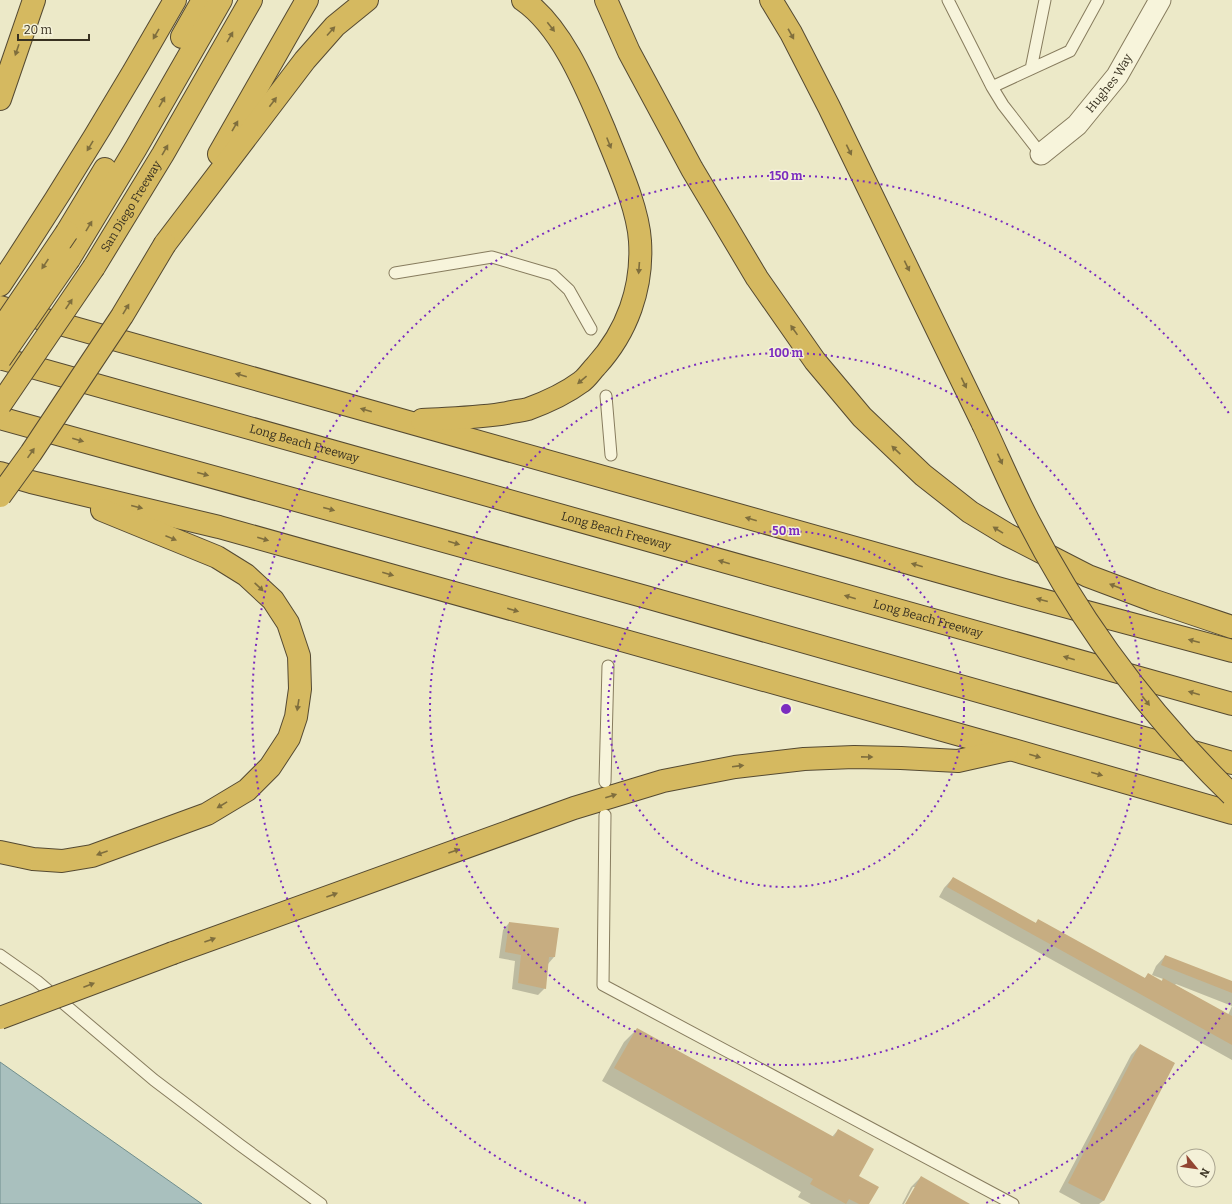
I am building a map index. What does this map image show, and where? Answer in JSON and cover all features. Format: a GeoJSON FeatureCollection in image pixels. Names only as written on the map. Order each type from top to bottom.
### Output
{"type":"FeatureCollection","features":[{"type":"Feature","properties":{"kind":"highway"},"geometry":{"type":"LineString","coordinates":[[0,99],[34,0]]}},
{"type":"Feature","properties":{"kind":"highway"},"geometry":{"type":"LineString","coordinates":[[0,285],[35,233],[120,96],[175,0]]}},
{"type":"Feature","properties":{"kind":"highway"},"geometry":{"type":"LineString","coordinates":[[0,331],[67,232],[146,102],[203,0]]}},
{"type":"Feature","properties":{"kind":"highway"},"geometry":{"type":"LineString","coordinates":[[0,358],[68,259],[136,148],[221,0]]}},
{"type":"Feature","properties":{"kind":"highway","name":"San Diego Freeway"},"geometry":{"type":"LineString","coordinates":[[0,405],[94,267],[163,154],[251,0]]}},
{"type":"Feature","properties":{"kind":"highway"},"geometry":{"type":"LineString","coordinates":[[0,496],[31,453],[118,322],[219,154],[307,0]]}},
{"type":"Feature","properties":{"kind":"highway"},"geometry":{"type":"LineString","coordinates":[[165,244],[305,60],[335,26],[367,0]]}},
{"type":"Feature","properties":{"kind":"highway"},"geometry":{"type":"LineString","coordinates":[[403,420],[484,417],[526,409],[557,397],[583,381],[615,342],[628,320],[636,296],[640,269],[640,241],[634,211],[616,160],[591,97],[566,50],[551,27],[532,6],[523,0]]}},
{"type":"Feature","properties":{"kind":"highway"},"geometry":{"type":"LineString","coordinates":[[606,0],[629,52],[692,169],[757,278],[815,361],[862,417],[923,475],[970,512],[1008,536],[1088,576],[1152,600],[1232,627]]}},
{"type":"Feature","properties":{"kind":"highway"},"geometry":{"type":"LineString","coordinates":[[771,0],[791,33],[829,107],[984,424],[1028,520],[1063,582],[1100,640],[1147,703],[1204,767],[1232,795]]}},
{"type":"Feature","properties":{"kind":"highway"},"geometry":{"type":"LineString","coordinates":[[0,307],[1001,589],[1232,652]]}},
{"type":"Feature","properties":{"kind":"highway","name":"Long Beach Freeway"},"geometry":{"type":"LineString","coordinates":[[0,358],[1232,704]]}},
{"type":"Feature","properties":{"kind":"highway"},"geometry":{"type":"LineString","coordinates":[[0,418],[623,590],[1232,763]]}},
{"type":"Feature","properties":{"kind":"highway"},"geometry":{"type":"LineString","coordinates":[[0,472],[31,482],[216,557],[246,575],[273,600],[288,623],[299,656],[300,689],[296,717],[289,738],[270,767],[247,790],[207,814],[92,856],[62,861],[41,860],[0,852]]}},
{"type":"Feature","properties":{"kind":"highway"},"geometry":{"type":"LineString","coordinates":[[31,482],[219,527],[1010,749],[1232,813]]}},
{"type":"Feature","properties":{"kind":"highway"},"geometry":{"type":"LineString","coordinates":[[0,1018],[173,953],[574,808],[663,781],[735,767],[804,759],[854,757],[958,761],[1010,749]]}},
{"type":"Feature","properties":{"kind":"street","name":"Hughes Way"},"geometry":{"type":"LineString","coordinates":[[1041,154],[1076,125],[1117,76],[1160,0]]}},
{"type":"Feature","properties":{"kind":"lane"},"geometry":{"type":"LineString","coordinates":[[948,0],[992,87],[1003,105],[1041,154]]}},
{"type":"Feature","properties":{"kind":"lane"},"geometry":{"type":"LineString","coordinates":[[1031,69],[1045,0]]}},
{"type":"Feature","properties":{"kind":"lane"},"geometry":{"type":"LineString","coordinates":[[992,87],[1070,51],[1098,0]]}},
{"type":"Feature","properties":{"kind":"lane"},"geometry":{"type":"LineString","coordinates":[[395,273],[492,257],[553,275],[570,290],[591,329]]}},
{"type":"Feature","properties":{"kind":"lane"},"geometry":{"type":"LineString","coordinates":[[606,396],[611,455]]}},
{"type":"Feature","properties":{"kind":"lane"},"geometry":{"type":"LineString","coordinates":[[605,782],[608,666]]}},
{"type":"Feature","properties":{"kind":"lane"},"geometry":{"type":"LineString","coordinates":[[605,815],[603,985],[1013,1204]]}},
{"type":"Feature","properties":{"kind":"lane"},"geometry":{"type":"LineString","coordinates":[[0,955],[37,981],[160,1084],[321,1204]]}},
{"type":"Feature","properties":{"kind":"water"},"geometry":{"type":"Polygon","coordinates":[[[0,1062],[202,1204],[0,1204],[0,1062]]]}},
{"type":"Feature","properties":{"kind":"building"},"geometry":{"type":"Polygon","coordinates":[[[953,877],[1036,923],[1038,919],[1145,978],[1148,973],[1162,981],[1163,978],[1232,1016],[1232,1045],[947,887],[953,877]]]}},
{"type":"Feature","properties":{"kind":"building"},"geometry":{"type":"Polygon","coordinates":[[[509,922],[559,928],[555,957],[549,957],[546,989],[518,983],[521,955],[505,952],[509,922]]]}},
{"type":"Feature","properties":{"kind":"building"},"geometry":{"type":"Polygon","coordinates":[[[1165,955],[1232,981],[1232,993],[1161,965],[1165,955]]]}},
{"type":"Feature","properties":{"kind":"building"},"geometry":{"type":"Polygon","coordinates":[[[637,1028],[834,1137],[838,1129],[874,1149],[859,1176],[879,1187],[869,1204],[859,1204],[849,1199],[846,1204],[810,1184],[813,1179],[614,1068],[637,1028]]]}},
{"type":"Feature","properties":{"kind":"building"},"geometry":{"type":"Polygon","coordinates":[[[1140,1044],[1175,1063],[1104,1201],[1068,1183],[1140,1044]]]}},
{"type":"Feature","properties":{"kind":"building"},"geometry":{"type":"Polygon","coordinates":[[[921,1176],[970,1204],[905,1204],[921,1176]]]}}]}
